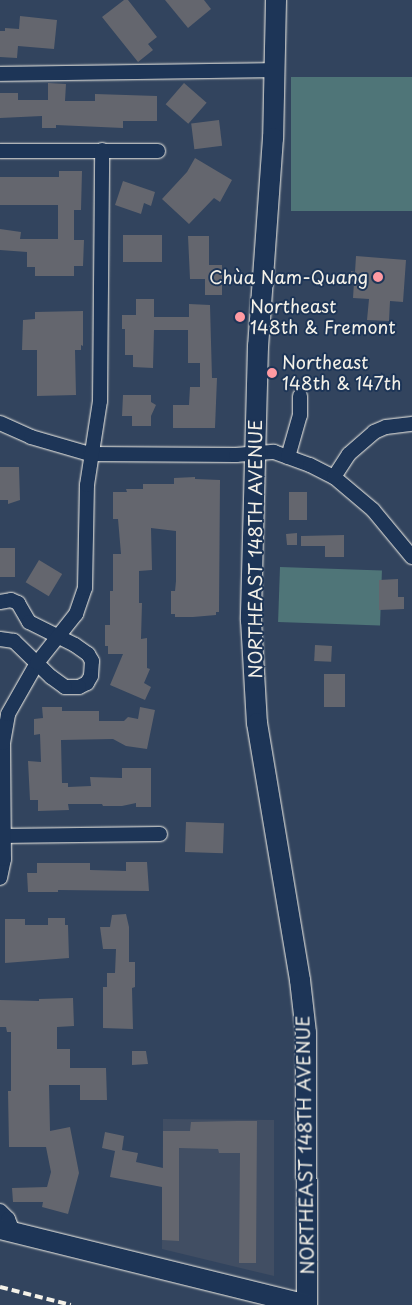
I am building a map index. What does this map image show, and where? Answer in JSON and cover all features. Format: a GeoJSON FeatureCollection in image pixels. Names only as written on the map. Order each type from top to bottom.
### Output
{"type":"FeatureCollection","features":[{"type":"Feature","properties":{"kind":"main road","name":"NORTHEAST 148TH AVENUE"},"geometry":{"type":"LineString","coordinates":[[276,0],[273,138],[259,316],[251,603],[254,688],[262,757],[300,980],[306,1033],[306,1305]]}},
{"type":"Feature","properties":{"kind":"main road"},"geometry":{"type":"LineString","coordinates":[[6,1230],[306,1305]]}},
{"type":"Feature","properties":{"kind":"street"},"geometry":{"type":"LineString","coordinates":[[0,74],[274,70]]}},
{"type":"Feature","properties":{"kind":"street"},"geometry":{"type":"LineString","coordinates":[[0,878],[4,859],[2,836],[4,730],[8,714],[37,663],[76,614],[85,588],[86,516],[90,454],[100,401],[102,150]]}},
{"type":"Feature","properties":{"kind":"street"},"geometry":{"type":"LineString","coordinates":[[0,151],[158,151]]}},
{"type":"Feature","properties":{"kind":"street"},"geometry":{"type":"LineString","coordinates":[[288,457],[300,415],[300,396]]}},
{"type":"Feature","properties":{"kind":"street"},"geometry":{"type":"LineString","coordinates":[[0,423],[31,437],[90,454],[236,455],[274,452],[334,477],[373,510],[412,557]]}},
{"type":"Feature","properties":{"kind":"street"},"geometry":{"type":"LineString","coordinates":[[334,477],[349,454],[374,432],[392,426],[412,424]]}},
{"type":"Feature","properties":{"kind":"street"},"geometry":{"type":"LineString","coordinates":[[0,602],[11,600],[18,603],[23,608],[29,622],[58,636],[88,654],[93,669],[87,682],[79,687],[65,687],[14,641],[0,639]]}},
{"type":"Feature","properties":{"kind":"street"},"geometry":{"type":"LineString","coordinates":[[2,836],[160,834]]}},
{"type":"Feature","properties":{"kind":"street"},"geometry":{"type":"LineString","coordinates":[[0,1211],[8,1219],[6,1230]]}},
{"type":"Feature","properties":{"kind":"shaded area"},"geometry":{"type":"Polygon","coordinates":[[[163,1119],[274,1120],[274,1276],[162,1249],[163,1119]]]}},
{"type":"Feature","properties":{"kind":"green space"},"geometry":{"type":"Polygon","coordinates":[[[291,77],[412,77],[412,211],[291,211],[291,77]]]}},
{"type":"Feature","properties":{"kind":"green space"},"geometry":{"type":"Polygon","coordinates":[[[280,567],[382,571],[380,626],[278,622],[280,567]]]}},
{"type":"Feature","properties":{"kind":"building"},"geometry":{"type":"Polygon","coordinates":[[[124,0],[128,0],[157,37],[148,44],[153,50],[138,62],[102,17],[124,0]]]}},
{"type":"Feature","properties":{"kind":"building"},"geometry":{"type":"Polygon","coordinates":[[[165,0],[204,0],[211,9],[188,28],[165,0]]]}},
{"type":"Feature","properties":{"kind":"building"},"geometry":{"type":"Polygon","coordinates":[[[20,16],[57,20],[54,49],[18,46],[17,58],[0,57],[0,31],[5,31],[5,28],[19,29],[20,16]]]}},
{"type":"Feature","properties":{"kind":"building"},"geometry":{"type":"Polygon","coordinates":[[[48,83],[66,84],[65,101],[95,101],[95,94],[157,96],[157,121],[123,121],[123,128],[56,125],[56,128],[42,128],[42,116],[0,118],[0,93],[18,93],[18,100],[48,100],[48,83]]]}},
{"type":"Feature","properties":{"kind":"building"},"geometry":{"type":"Polygon","coordinates":[[[184,83],[207,103],[188,124],[166,104],[184,83]]]}},
{"type":"Feature","properties":{"kind":"building"},"geometry":{"type":"Polygon","coordinates":[[[219,120],[222,146],[194,149],[191,123],[219,120]]]}},
{"type":"Feature","properties":{"kind":"building"},"geometry":{"type":"Polygon","coordinates":[[[195,158],[232,180],[220,202],[214,198],[189,224],[162,199],[187,172],[195,158]]]}},
{"type":"Feature","properties":{"kind":"building"},"geometry":{"type":"Polygon","coordinates":[[[59,171],[82,171],[81,210],[74,210],[74,240],[84,240],[83,266],[74,266],[74,276],[35,276],[35,267],[27,267],[27,252],[0,250],[0,229],[21,232],[20,239],[58,239],[58,205],[0,205],[0,177],[59,177],[59,171]]]}},
{"type":"Feature","properties":{"kind":"building"},"geometry":{"type":"Polygon","coordinates":[[[123,181],[155,192],[151,206],[144,203],[141,214],[115,205],[123,181]]]}},
{"type":"Feature","properties":{"kind":"building"},"geometry":{"type":"Polygon","coordinates":[[[123,235],[162,235],[162,262],[123,262],[123,235]]]}},
{"type":"Feature","properties":{"kind":"building"},"geometry":{"type":"Polygon","coordinates":[[[188,236],[209,236],[209,265],[222,265],[222,295],[205,295],[205,279],[190,279],[188,236]]]}},
{"type":"Feature","properties":{"kind":"building","name":"Chùa Nam-Quang"},"geometry":{"type":"Polygon","coordinates":[[[356,256],[406,260],[403,302],[390,301],[389,321],[367,320],[369,299],[353,298],[354,282],[350,282],[351,271],[355,272],[356,256]]]}},
{"type":"Feature","properties":{"kind":"building"},"geometry":{"type":"Polygon","coordinates":[[[136,299],[154,299],[154,317],[189,317],[189,304],[210,305],[212,378],[217,378],[215,428],[173,428],[173,405],[189,405],[190,387],[200,387],[200,363],[188,363],[188,330],[154,330],[153,368],[133,367],[133,355],[125,355],[125,329],[122,329],[122,315],[136,315],[136,299]]]}},
{"type":"Feature","properties":{"kind":"building"},"geometry":{"type":"Polygon","coordinates":[[[83,311],[83,346],[81,345],[81,350],[75,350],[76,395],[37,396],[37,350],[22,350],[23,320],[35,319],[35,312],[83,311]]]}},
{"type":"Feature","properties":{"kind":"building"},"geometry":{"type":"Polygon","coordinates":[[[123,395],[151,395],[151,402],[156,405],[151,416],[151,426],[132,426],[132,416],[122,416],[123,395]]]}},
{"type":"Feature","properties":{"kind":"building"},"geometry":{"type":"Polygon","coordinates":[[[0,467],[19,467],[20,500],[8,504],[8,500],[0,500],[0,467]]]}},
{"type":"Feature","properties":{"kind":"building"},"geometry":{"type":"Polygon","coordinates":[[[195,477],[195,479],[220,480],[219,612],[216,612],[216,615],[193,617],[175,617],[175,614],[171,614],[171,591],[175,591],[176,581],[176,531],[151,528],[152,570],[139,571],[139,603],[142,603],[141,639],[147,638],[147,668],[150,669],[144,683],[151,687],[145,700],[110,685],[123,654],[108,654],[108,646],[105,646],[105,625],[110,625],[110,591],[113,591],[113,554],[121,554],[118,519],[113,519],[113,492],[127,492],[126,489],[143,489],[143,484],[174,484],[174,478],[195,477]]]}},
{"type":"Feature","properties":{"kind":"building"},"geometry":{"type":"Polygon","coordinates":[[[289,492],[307,492],[307,520],[289,520],[289,492]]]}},
{"type":"Feature","properties":{"kind":"building"},"geometry":{"type":"Polygon","coordinates":[[[297,533],[297,545],[287,545],[286,534],[297,533]]]}},
{"type":"Feature","properties":{"kind":"building"},"geometry":{"type":"Polygon","coordinates":[[[344,535],[344,557],[325,557],[325,546],[301,546],[301,536],[344,535]]]}},
{"type":"Feature","properties":{"kind":"building"},"geometry":{"type":"Polygon","coordinates":[[[0,548],[15,548],[15,577],[0,577],[0,548]]]}},
{"type":"Feature","properties":{"kind":"building"},"geometry":{"type":"Polygon","coordinates":[[[39,560],[62,574],[49,596],[26,582],[39,560]]]}},
{"type":"Feature","properties":{"kind":"building"},"geometry":{"type":"Polygon","coordinates":[[[398,579],[398,597],[404,597],[404,609],[379,610],[379,580],[398,579]]]}},
{"type":"Feature","properties":{"kind":"building"},"geometry":{"type":"Polygon","coordinates":[[[315,645],[332,646],[331,662],[314,661],[315,645]]]}},
{"type":"Feature","properties":{"kind":"building"},"geometry":{"type":"Polygon","coordinates":[[[324,674],[345,674],[345,707],[324,707],[324,674]]]}},
{"type":"Feature","properties":{"kind":"building"},"geometry":{"type":"Polygon","coordinates":[[[42,707],[62,707],[62,711],[99,711],[99,721],[124,721],[128,717],[138,719],[140,707],[155,710],[147,749],[126,746],[113,739],[61,740],[62,783],[68,783],[68,787],[91,786],[90,777],[122,778],[122,768],[151,768],[151,807],[136,807],[136,803],[122,806],[68,804],[69,810],[38,811],[38,800],[30,800],[28,761],[41,762],[40,734],[34,735],[34,719],[43,718],[42,707]]]}},
{"type":"Feature","properties":{"kind":"building"},"geometry":{"type":"Polygon","coordinates":[[[186,822],[224,823],[223,853],[185,852],[186,822]]]}},
{"type":"Feature","properties":{"kind":"building"},"geometry":{"type":"Polygon","coordinates":[[[126,862],[147,862],[149,891],[58,890],[58,892],[28,892],[27,873],[37,873],[37,863],[90,863],[90,870],[126,871],[126,862]]]}},
{"type":"Feature","properties":{"kind":"building"},"geometry":{"type":"Polygon","coordinates":[[[126,914],[129,927],[129,962],[135,962],[135,987],[132,988],[133,1029],[103,1028],[103,987],[107,987],[107,973],[115,973],[116,949],[103,949],[100,927],[110,927],[112,915],[126,914]]]}},
{"type":"Feature","properties":{"kind":"building"},"geometry":{"type":"Polygon","coordinates":[[[48,918],[65,918],[65,925],[68,925],[69,958],[5,963],[5,919],[25,919],[25,925],[48,925],[48,918]]]}},
{"type":"Feature","properties":{"kind":"building"},"geometry":{"type":"Polygon","coordinates":[[[73,998],[74,1026],[57,1027],[57,1049],[70,1049],[70,1068],[106,1068],[107,1100],[80,1100],[80,1085],[49,1085],[50,1131],[70,1127],[79,1173],[68,1214],[42,1207],[43,1202],[13,1202],[12,1188],[47,1187],[51,1172],[46,1147],[9,1147],[8,1091],[11,1091],[11,1032],[7,1032],[6,1027],[0,1027],[0,1000],[39,1001],[39,999],[73,998]]]}},
{"type":"Feature","properties":{"kind":"building"},"geometry":{"type":"Polygon","coordinates":[[[132,1051],[146,1051],[148,1064],[132,1065],[132,1051]]]}},
{"type":"Feature","properties":{"kind":"building"},"geometry":{"type":"Polygon","coordinates":[[[257,1121],[256,1263],[239,1263],[240,1153],[219,1153],[218,1149],[179,1148],[179,1241],[162,1240],[162,1187],[110,1177],[115,1151],[102,1148],[105,1132],[124,1136],[122,1150],[138,1153],[136,1162],[163,1168],[163,1131],[190,1131],[191,1122],[257,1121]]]}},
{"type":"Feature","properties":{"kind":"railway"},"geometry":{"type":"LineString","coordinates":[[0,1287],[71,1305]]}},
{"type":"Feature","properties":{"kind":"place","name":"Chùa Nam-Quang"},"geometry":{"type":"Point","coordinates":[378,277]}},
{"type":"Feature","properties":{"kind":"place","name":"Northeast 148th & Fremont"},"geometry":{"type":"Point","coordinates":[240,317]}},
{"type":"Feature","properties":{"kind":"place","name":"Northeast 148th & 147th"},"geometry":{"type":"Point","coordinates":[272,373]}}]}
